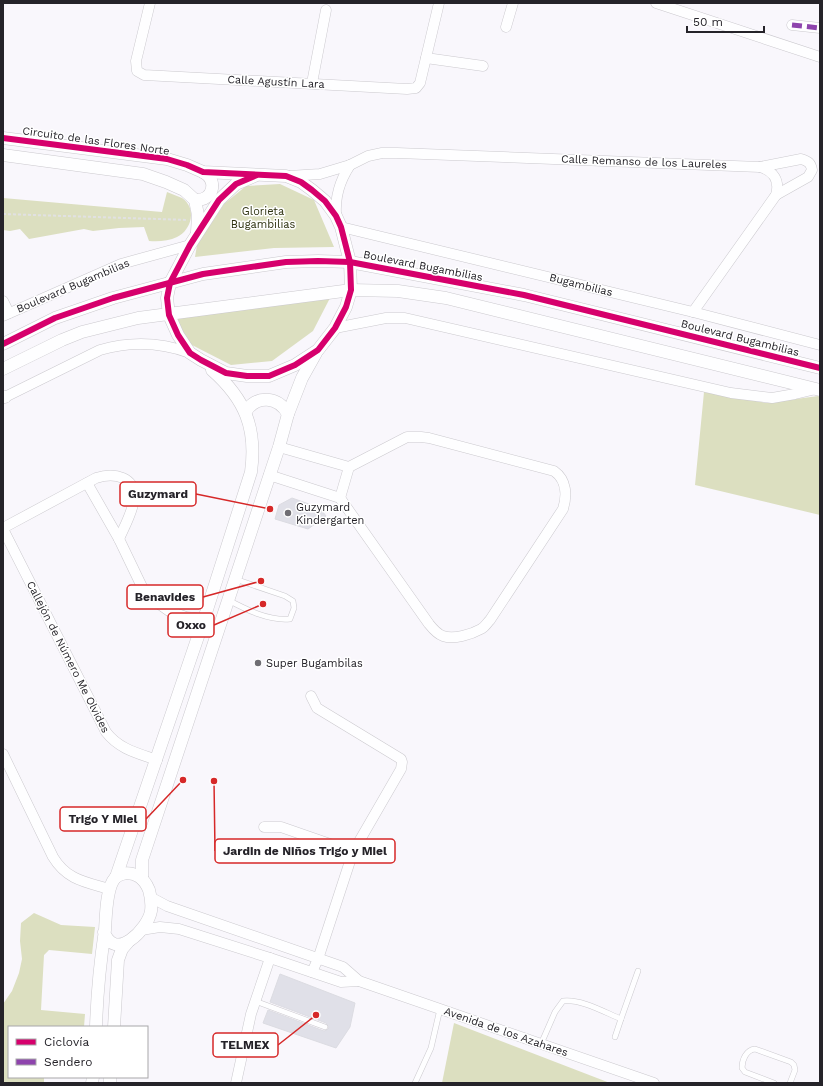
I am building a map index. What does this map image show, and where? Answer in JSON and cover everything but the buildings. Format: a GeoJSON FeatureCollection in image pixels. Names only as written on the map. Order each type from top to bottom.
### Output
{"type":"FeatureCollection","features":[{"type":"Feature","properties":{"kind":"street","name":"Calle Agustín Lara"},"geometry":{"type":"LineString","coordinates":[[150,3],[136,61],[137,70],[144,75],[407,89],[416,88],[420,83],[426,58]]}},
{"type":"Feature","properties":{"kind":"street"},"geometry":{"type":"LineString","coordinates":[[439,3],[426,58],[483,66]]}},
{"type":"Feature","properties":{"kind":"street"},"geometry":{"type":"LineString","coordinates":[[506,27],[513,3]]}},
{"type":"Feature","properties":{"kind":"street"},"geometry":{"type":"LineString","coordinates":[[662,4],[820,57]]}},
{"type":"Feature","properties":{"kind":"street"},"geometry":{"type":"LineString","coordinates":[[312,83],[326,10]]}},
{"type":"Feature","properties":{"kind":"street"},"geometry":{"type":"LineString","coordinates":[[792,25],[820,28]]}},
{"type":"Feature","properties":{"kind":"street","name":"Circuito de las Flores Norte"},"geometry":{"type":"LineString","coordinates":[[3,138],[167,160],[187,165],[203,172],[286,176]]}},
{"type":"Feature","properties":{"kind":"street"},"geometry":{"type":"LineString","coordinates":[[50,160],[52,144]]}},
{"type":"Feature","properties":{"kind":"street","name":"Calle Remanso de los Laureles"},"geometry":{"type":"LineString","coordinates":[[286,176],[309,176],[320,174],[350,165],[368,156],[382,153],[760,167],[801,159],[808,161],[812,170],[808,177],[776,195]]}},
{"type":"Feature","properties":{"kind":"street"},"geometry":{"type":"LineString","coordinates":[[3,155],[50,160],[144,174],[166,182],[184,190],[195,200],[198,214],[197,235]]}},
{"type":"Feature","properties":{"kind":"street"},"geometry":{"type":"LineString","coordinates":[[142,880],[142,860],[268,475],[279,447],[288,414],[302,378],[318,350],[335,328],[346,306],[351,290],[350,262],[339,222],[336,198],[343,177],[350,165]]}},
{"type":"Feature","properties":{"kind":"street"},"geometry":{"type":"LineString","coordinates":[[693,312],[776,195],[778,185],[774,176],[770,171],[760,167]]}},
{"type":"Feature","properties":{"kind":"street"},"geometry":{"type":"LineString","coordinates":[[195,200],[208,197],[212,189],[212,180],[203,172]]}},
{"type":"Feature","properties":{"kind":"street"},"geometry":{"type":"LineString","coordinates":[[190,353],[178,335],[169,315],[167,298],[170,283],[190,245],[219,200],[236,184],[257,175]]}},
{"type":"Feature","properties":{"kind":"street"},"geometry":{"type":"LineString","coordinates":[[286,176],[301,182],[325,201],[339,222]]}},
{"type":"Feature","properties":{"kind":"street","name":"Bugambilias"},"geometry":{"type":"LineString","coordinates":[[339,222],[820,345]]}},
{"type":"Feature","properties":{"kind":"street","name":"Boulevard Bugambilias"},"geometry":{"type":"LineString","coordinates":[[6,314],[121,264],[190,245]]}},
{"type":"Feature","properties":{"kind":"street","name":"Boulevard Bugambilias"},"geometry":{"type":"LineString","coordinates":[[3,344],[55,318],[113,298],[202,274],[286,262],[350,262],[524,294],[820,368]]}},
{"type":"Feature","properties":{"kind":"street"},"geometry":{"type":"LineString","coordinates":[[3,369],[62,340],[82,332],[138,318],[351,290],[398,291],[446,298],[818,389]]}},
{"type":"Feature","properties":{"kind":"street"},"geometry":{"type":"LineString","coordinates":[[3,301],[6,314]]}},
{"type":"Feature","properties":{"kind":"street"},"geometry":{"type":"LineString","coordinates":[[335,328],[386,318],[405,318],[731,393],[772,398],[818,389]]}},
{"type":"Feature","properties":{"kind":"street"},"geometry":{"type":"LineString","coordinates":[[4,397],[100,350],[114,346],[155,344],[173,347],[190,353],[226,372],[247,376],[269,376],[295,366],[318,350]]}},
{"type":"Feature","properties":{"kind":"street"},"geometry":{"type":"LineString","coordinates":[[96,1026],[98,981],[109,889],[116,877],[157,760],[251,472],[253,458],[252,445],[250,427],[246,412],[228,384],[201,360]]}},
{"type":"Feature","properties":{"kind":"street"},"geometry":{"type":"LineString","coordinates":[[246,412],[249,407],[257,401],[267,400],[277,402],[282,405],[288,414]]}},
{"type":"Feature","properties":{"kind":"street"},"geometry":{"type":"LineString","coordinates":[[268,475],[340,498],[435,632],[444,636],[454,637],[482,629],[490,620],[563,509],[565,502],[562,480],[559,474],[554,471],[429,438],[407,438],[349,467],[279,447]]}},
{"type":"Feature","properties":{"kind":"street"},"geometry":{"type":"LineString","coordinates":[[340,498],[349,467]]}},
{"type":"Feature","properties":{"kind":"street"},"geometry":{"type":"LineString","coordinates":[[3,528],[96,478],[107,475],[120,477],[127,480],[133,489],[135,500],[119,538]]}},
{"type":"Feature","properties":{"kind":"street"},"geometry":{"type":"LineString","coordinates":[[87,483],[119,538],[144,591],[160,606],[178,615],[204,619]]}},
{"type":"Feature","properties":{"kind":"street","name":"Callejón de Número Me Olvides"},"geometry":{"type":"LineString","coordinates":[[3,528],[106,732],[122,747],[157,760]]}},
{"type":"Feature","properties":{"kind":"street"},"geometry":{"type":"LineString","coordinates":[[311,696],[317,708],[401,759],[402,762],[401,769],[353,852],[318,959],[312,972]]}},
{"type":"Feature","properties":{"kind":"street"},"geometry":{"type":"LineString","coordinates":[[3,754],[53,857],[60,868],[79,881],[109,889]]}},
{"type":"Feature","properties":{"kind":"street"},"geometry":{"type":"LineString","coordinates":[[264,827],[281,827],[353,852]]}},
{"type":"Feature","properties":{"kind":"street"},"geometry":{"type":"LineString","coordinates":[[114,1026],[118,960],[122,949],[147,922],[151,912],[152,898],[148,888],[142,880],[131,874],[121,874],[116,877]]}},
{"type":"Feature","properties":{"kind":"street","name":"Avenida de los Azahares"},"geometry":{"type":"LineString","coordinates":[[152,898],[167,906],[343,967],[358,981]]}},
{"type":"Feature","properties":{"kind":"street","name":"Avenida de los Azahares"},"geometry":{"type":"LineString","coordinates":[[141,930],[160,927],[179,929],[341,982],[358,981],[654,1083]]}},
{"type":"Feature","properties":{"kind":"street"},"geometry":{"type":"LineString","coordinates":[[104,932],[108,940],[115,944],[120,945],[128,942]]}},
{"type":"Feature","properties":{"kind":"street"},"geometry":{"type":"LineString","coordinates":[[236,1083],[250,1014],[270,958]]}},
{"type":"Feature","properties":{"kind":"lane"},"geometry":{"type":"LineString","coordinates":[[228,600],[252,612],[282,619],[290,619],[294,608],[292,601],[285,596],[234,578]]}},
{"type":"Feature","properties":{"kind":"lane"},"geometry":{"type":"LineString","coordinates":[[615,1038],[638,971]]}},
{"type":"Feature","properties":{"kind":"lane"},"geometry":{"type":"LineString","coordinates":[[541,1044],[555,1012],[564,1001],[570,1000],[584,1004],[621,1019]]}},
{"type":"Feature","properties":{"kind":"lane"},"geometry":{"type":"LineString","coordinates":[[254,1001],[325,1027]]}},
{"type":"Feature","properties":{"kind":"lane"},"geometry":{"type":"LineString","coordinates":[[415,1083],[431,1048],[440,1009]]}},
{"type":"Feature","properties":{"kind":"lane"},"geometry":{"type":"LineString","coordinates":[[774,1083],[745,1072],[742,1068],[742,1063],[747,1052],[755,1049],[791,1062],[794,1065],[795,1070],[790,1083]]}},
{"type":"Feature","properties":{"kind":"path"},"geometry":{"type":"LineString","coordinates":[[3,214],[198,221]]}},
{"type":"Feature","properties":{"kind":"green space","name":"Glorieta Bugambilias"},"geometry":{"type":"Polygon","coordinates":[[[280,184],[314,200],[334,247],[274,248],[195,257],[197,245],[224,204],[246,186],[280,184]]]}},
{"type":"Feature","properties":{"kind":"green space"},"geometry":{"type":"Polygon","coordinates":[[[167,192],[182,198],[187,202],[190,207],[191,219],[182,234],[167,240],[149,241],[144,227],[93,231],[84,229],[29,239],[20,229],[10,231],[3,230],[3,198],[162,212],[167,192]]]}},
{"type":"Feature","properties":{"kind":"green space"},"geometry":{"type":"Polygon","coordinates":[[[330,298],[313,331],[272,361],[231,365],[190,344],[176,319],[330,298]]]}},
{"type":"Feature","properties":{"kind":"green space"},"geometry":{"type":"Polygon","coordinates":[[[704,392],[767,403],[818,396],[820,397],[820,515],[695,485],[704,392]]]}},
{"type":"Feature","properties":{"kind":"green space"},"geometry":{"type":"Polygon","coordinates":[[[34,913],[61,925],[95,927],[92,954],[49,950],[44,955],[41,1010],[85,1014],[84,1026],[8,1026],[8,1078],[44,1078],[44,1083],[3,1083],[3,1004],[12,991],[19,973],[22,959],[20,941],[21,923],[34,913]]]}},
{"type":"Feature","properties":{"kind":"green space"},"geometry":{"type":"Polygon","coordinates":[[[454,1023],[610,1083],[442,1083],[454,1023]]]}},
{"type":"Feature","properties":{"kind":"marked path"},"geometry":{"type":"LineString","coordinates":[[792,25],[820,28]]}},
{"type":"Feature","properties":{"kind":"cycle path"},"geometry":{"type":"LineString","coordinates":[[3,138],[167,159],[203,172],[286,176],[301,182],[325,201],[336,216],[341,227],[350,262],[351,290],[346,307],[335,328],[318,350],[295,365],[269,376],[247,376],[226,373],[190,353],[178,335],[169,315],[167,298],[170,283],[190,245],[219,200],[236,184],[257,175]]}},
{"type":"Feature","properties":{"kind":"cycle path"},"geometry":{"type":"LineString","coordinates":[[3,344],[55,318],[113,298],[203,274],[286,262],[318,261],[350,262],[524,295],[820,368]]}},
{"type":"Feature","properties":{"kind":"place","name":"Guzymard"},"geometry":{"type":"Point","coordinates":[270,509]}},
{"type":"Feature","properties":{"kind":"place","name":"Guzymard Kindergarten"},"geometry":{"type":"Point","coordinates":[288,513]}},
{"type":"Feature","properties":{"kind":"place","name":"Benavides"},"geometry":{"type":"Point","coordinates":[261,581]}},
{"type":"Feature","properties":{"kind":"place","name":"Oxxo"},"geometry":{"type":"Point","coordinates":[263,604]}},
{"type":"Feature","properties":{"kind":"place","name":"Super Bugambilas"},"geometry":{"type":"Point","coordinates":[258,663]}},
{"type":"Feature","properties":{"kind":"place","name":"Trigo Y Miel"},"geometry":{"type":"Point","coordinates":[183,780]}},
{"type":"Feature","properties":{"kind":"place","name":"Jardin de Niños Trigo y Miel"},"geometry":{"type":"Point","coordinates":[214,781]}},
{"type":"Feature","properties":{"kind":"place","name":"TELMEX"},"geometry":{"type":"Point","coordinates":[316,1015]}}]}
